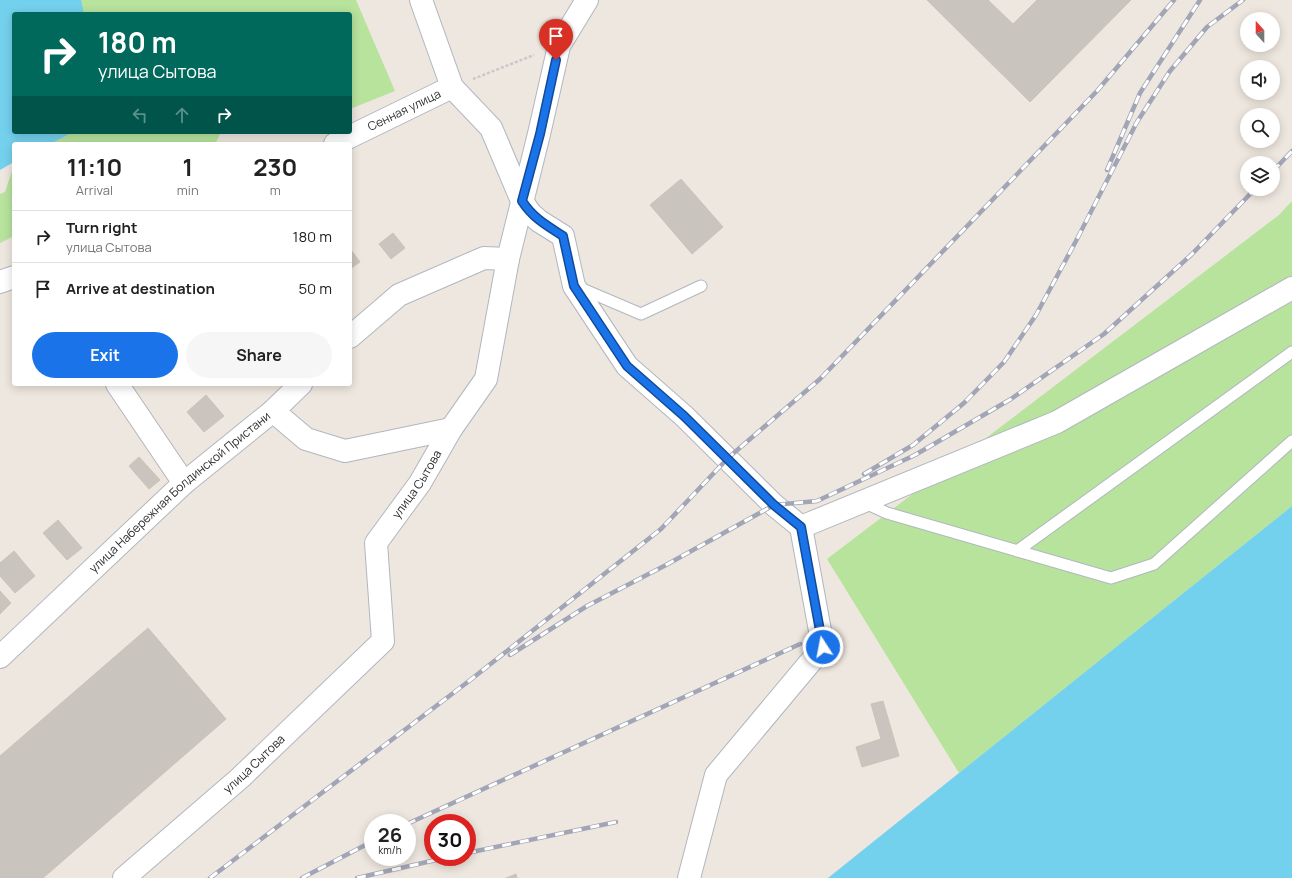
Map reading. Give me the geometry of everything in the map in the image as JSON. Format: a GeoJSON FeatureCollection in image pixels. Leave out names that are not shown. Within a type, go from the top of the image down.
{"type":"FeatureCollection","features":[{"type":"Feature","properties":{"kind":"street"},"geometry":{"type":"LineString","coordinates":[[421,0],[452,86],[491,128],[522,201],[530,213],[563,236],[574,286],[627,366],[684,416],[774,505],[801,527],[823,647],[716,775],[689,878]]}},
{"type":"Feature","properties":{"kind":"street","name":"улица Сытова"},"geometry":{"type":"LineString","coordinates":[[124,878],[240,778],[383,641],[376,543],[420,483],[451,429],[486,379],[508,259],[540,134],[560,46],[587,0]]}},
{"type":"Feature","properties":{"kind":"street","name":"Сенная улица"},"geometry":{"type":"LineString","coordinates":[[339,142],[452,86]]}},
{"type":"Feature","properties":{"kind":"street"},"geometry":{"type":"LineString","coordinates":[[352,335],[399,295],[484,258],[508,259]]}},
{"type":"Feature","properties":{"kind":"street"},"geometry":{"type":"LineString","coordinates":[[0,282],[12,278]]}},
{"type":"Feature","properties":{"kind":"street"},"geometry":{"type":"LineString","coordinates":[[801,527],[1057,422],[1292,288]]}},
{"type":"Feature","properties":{"kind":"street"},"geometry":{"type":"LineString","coordinates":[[118,386],[184,483]]}},
{"type":"Feature","properties":{"kind":"street"},"geometry":{"type":"LineString","coordinates":[[273,411],[299,386]]}},
{"type":"Feature","properties":{"kind":"street","name":"улица Набережная Болдинской Пристани"},"geometry":{"type":"LineString","coordinates":[[0,657],[184,483],[273,411],[306,439],[345,451],[451,429]]}},
{"type":"Feature","properties":{"kind":"lane"},"geometry":{"type":"LineString","coordinates":[[574,286],[641,314],[701,286]]}},
{"type":"Feature","properties":{"kind":"lane"},"geometry":{"type":"LineString","coordinates":[[1017,551],[1292,352]]}},
{"type":"Feature","properties":{"kind":"lane"},"geometry":{"type":"LineString","coordinates":[[862,502],[887,513],[1111,578],[1154,564],[1292,441]]}},
{"type":"Feature","properties":{"kind":"path"},"geometry":{"type":"LineString","coordinates":[[452,86],[560,46]]}},
{"type":"Feature","properties":{"kind":"green space"},"geometry":{"type":"Polygon","coordinates":[[[0,0],[356,0],[395,91],[352,108],[352,12],[12,12],[0,0]]]}},
{"type":"Feature","properties":{"kind":"green space"},"geometry":{"type":"Polygon","coordinates":[[[24,134],[220,134],[216,142],[22,142],[24,134]]]}},
{"type":"Feature","properties":{"kind":"green space"},"geometry":{"type":"Polygon","coordinates":[[[12,171],[12,237],[0,243],[0,194],[5,192],[12,171]]]}},
{"type":"Feature","properties":{"kind":"green space"},"geometry":{"type":"Polygon","coordinates":[[[1292,201],[1292,506],[959,773],[827,559],[1279,215],[1292,201]]]}},
{"type":"Feature","properties":{"kind":"water"},"geometry":{"type":"Polygon","coordinates":[[[0,0],[81,0],[84,12],[12,12],[12,134],[69,134],[54,142],[12,142],[12,163],[0,170],[0,0]]]}},
{"type":"Feature","properties":{"kind":"water"},"geometry":{"type":"Polygon","coordinates":[[[1292,506],[1292,878],[828,878],[1292,506]]]}},
{"type":"Feature","properties":{"kind":"building"},"geometry":{"type":"Polygon","coordinates":[[[927,0],[988,0],[1013,24],[1037,0],[1131,0],[1030,102],[927,0]]]}},
{"type":"Feature","properties":{"kind":"building"},"geometry":{"type":"Polygon","coordinates":[[[681,179],[723,227],[692,254],[650,205],[681,179]]]}},
{"type":"Feature","properties":{"kind":"building"},"geometry":{"type":"Polygon","coordinates":[[[393,233],[405,248],[391,259],[379,244],[393,233]]]}},
{"type":"Feature","properties":{"kind":"building"},"geometry":{"type":"Polygon","coordinates":[[[352,251],[360,262],[352,268],[352,251]]]}},
{"type":"Feature","properties":{"kind":"building"},"geometry":{"type":"Polygon","coordinates":[[[206,395],[224,416],[204,432],[187,412],[206,395]]]}},
{"type":"Feature","properties":{"kind":"building"},"geometry":{"type":"Polygon","coordinates":[[[139,457],[160,480],[149,489],[129,466],[139,457]]]}},
{"type":"Feature","properties":{"kind":"building"},"geometry":{"type":"Polygon","coordinates":[[[58,520],[82,548],[67,560],[43,533],[58,520]]]}},
{"type":"Feature","properties":{"kind":"building"},"geometry":{"type":"Polygon","coordinates":[[[14,551],[35,576],[15,593],[0,576],[0,563],[14,551]]]}},
{"type":"Feature","properties":{"kind":"building"},"geometry":{"type":"Polygon","coordinates":[[[0,591],[11,603],[0,614],[0,591]]]}},
{"type":"Feature","properties":{"kind":"building"},"geometry":{"type":"Polygon","coordinates":[[[148,628],[226,719],[43,878],[0,878],[0,756],[148,628]]]}},
{"type":"Feature","properties":{"kind":"building"},"geometry":{"type":"Polygon","coordinates":[[[883,701],[899,756],[862,767],[856,747],[881,739],[871,704],[883,701]]]}},
{"type":"Feature","properties":{"kind":"building"},"geometry":{"type":"Polygon","coordinates":[[[516,874],[517,878],[506,878],[516,874]]]}},
{"type":"Feature","properties":{"kind":"railway"},"geometry":{"type":"LineString","coordinates":[[210,878],[469,681],[661,529],[728,458],[820,379],[1097,91],[1174,0]]}},
{"type":"Feature","properties":{"kind":"railway"},"geometry":{"type":"LineString","coordinates":[[1107,170],[1140,93],[1200,0]]}},
{"type":"Feature","properties":{"kind":"railway"},"geometry":{"type":"LineString","coordinates":[[864,474],[913,445],[964,403],[1004,362],[1036,315],[1137,122],[1170,71],[1207,27],[1243,0]]}},
{"type":"Feature","properties":{"kind":"railway"},"geometry":{"type":"LineString","coordinates":[[1280,164],[1292,151]]}},
{"type":"Feature","properties":{"kind":"railway"},"geometry":{"type":"LineString","coordinates":[[510,655],[587,606],[666,565],[774,505],[817,501],[915,455],[1011,399],[1104,334],[1191,255],[1248,196]]}},
{"type":"Feature","properties":{"kind":"railway"},"geometry":{"type":"LineString","coordinates":[[416,820],[800,644]]}},
{"type":"Feature","properties":{"kind":"railway"},"geometry":{"type":"LineString","coordinates":[[476,851],[616,822]]}},
{"type":"Feature","properties":{"kind":"railway"},"geometry":{"type":"LineString","coordinates":[[302,878],[364,846]]}},
{"type":"Feature","properties":{"kind":"railway"},"geometry":{"type":"LineString","coordinates":[[357,878],[424,863]]}},
{"type":"Feature","properties":{"kind":"route"},"geometry":{"type":"LineString","coordinates":[[556,60],[540,134],[522,201],[530,213],[563,236],[574,286],[627,366],[684,416],[774,505],[801,527],[823,647]]}}]}
